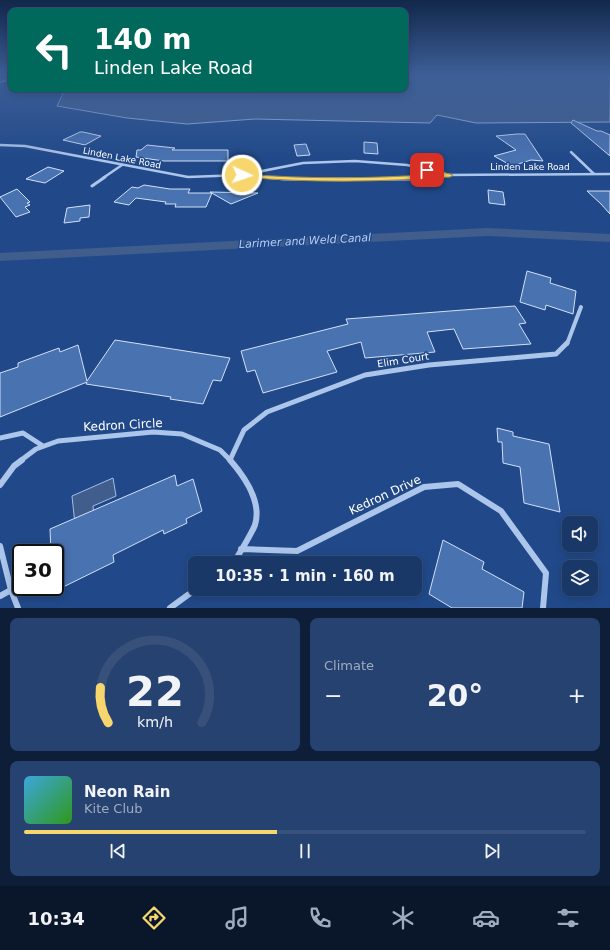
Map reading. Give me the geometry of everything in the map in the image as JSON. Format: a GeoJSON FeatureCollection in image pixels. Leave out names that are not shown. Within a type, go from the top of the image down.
{"type":"FeatureCollection","features":[{"type":"Feature","properties":{"kind":"street","name":"Linden Lake Road"},"geometry":{"type":"LineString","coordinates":[[0,145],[25,146],[188,177],[242,175],[284,179],[402,179],[450,175],[610,174]]}},
{"type":"Feature","properties":{"kind":"street"},"geometry":{"type":"LineString","coordinates":[[571,152],[594,174]]}},
{"type":"Feature","properties":{"kind":"street","name":"Linden Lake Road"},"geometry":{"type":"LineString","coordinates":[[242,175],[303,163],[356,161],[407,165],[450,175]]}},
{"type":"Feature","properties":{"kind":"street"},"geometry":{"type":"LineString","coordinates":[[92,186],[122,165]]}},
{"type":"Feature","properties":{"kind":"street","name":"Elim Court"},"geometry":{"type":"LineString","coordinates":[[230,460],[244,430],[268,412],[365,375],[429,365],[556,354],[567,344],[581,307]]}},
{"type":"Feature","properties":{"kind":"street","name":"Kedron Circle"},"geometry":{"type":"LineString","coordinates":[[0,486],[14,466],[36,449],[58,441],[153,432],[182,434],[220,450],[240,470],[254,499],[255,524],[241,549]]}},
{"type":"Feature","properties":{"kind":"street"},"geometry":{"type":"LineString","coordinates":[[0,438],[23,433],[43,446]]}},
{"type":"Feature","properties":{"kind":"street","name":"Kedron Drive"},"geometry":{"type":"LineString","coordinates":[[241,549],[297,551],[424,487],[458,484],[501,511],[546,573],[543,608]]}},
{"type":"Feature","properties":{"kind":"street"},"geometry":{"type":"LineString","coordinates":[[0,546],[11,590],[18,608]]}},
{"type":"Feature","properties":{"kind":"street"},"geometry":{"type":"LineString","coordinates":[[236,556],[241,549]]}},
{"type":"Feature","properties":{"kind":"street"},"geometry":{"type":"LineString","coordinates":[[0,596],[11,590]]}},
{"type":"Feature","properties":{"kind":"street"},"geometry":{"type":"LineString","coordinates":[[170,608],[188,595]]}},
{"type":"Feature","properties":{"kind":"water"},"geometry":{"type":"Polygon","coordinates":[[[59,102],[610,102],[610,122],[476,123],[437,115],[430,123],[255,119],[187,124],[127,118],[57,106],[59,102]]]}},
{"type":"Feature","properties":{"kind":"water"},"geometry":{"type":"Polygon","coordinates":[[[113,478],[116,496],[93,506],[94,516],[75,524],[72,496],[113,478]]]}},
{"type":"Feature","properties":{"kind":"building"},"geometry":{"type":"Polygon","coordinates":[[[573,120],[610,135],[610,156],[571,123],[573,120]]]}},
{"type":"Feature","properties":{"kind":"building"},"geometry":{"type":"Polygon","coordinates":[[[80,132],[101,136],[85,145],[63,140],[80,132]]]}},
{"type":"Feature","properties":{"kind":"building"},"geometry":{"type":"Polygon","coordinates":[[[525,134],[543,161],[531,160],[512,166],[494,156],[516,150],[496,136],[525,134]]]}},
{"type":"Feature","properties":{"kind":"building"},"geometry":{"type":"Polygon","coordinates":[[[364,142],[377,143],[378,154],[364,153],[364,142]]]}},
{"type":"Feature","properties":{"kind":"building"},"geometry":{"type":"Polygon","coordinates":[[[306,144],[310,155],[297,156],[294,145],[306,144]]]}},
{"type":"Feature","properties":{"kind":"building"},"geometry":{"type":"Polygon","coordinates":[[[147,145],[175,148],[172,150],[228,150],[228,161],[164,161],[136,157],[137,150],[141,150],[147,145]]]}},
{"type":"Feature","properties":{"kind":"building"},"geometry":{"type":"Polygon","coordinates":[[[48,167],[64,171],[45,183],[26,179],[48,167]]]}},
{"type":"Feature","properties":{"kind":"building"},"geometry":{"type":"Polygon","coordinates":[[[144,185],[170,189],[190,189],[188,193],[212,193],[206,207],[175,207],[176,204],[165,204],[166,202],[136,198],[129,205],[114,202],[132,187],[138,188],[144,185]]]}},
{"type":"Feature","properties":{"kind":"building"},"geometry":{"type":"Polygon","coordinates":[[[17,189],[30,202],[27,203],[30,205],[25,207],[30,212],[16,217],[0,197],[17,189]]]}},
{"type":"Feature","properties":{"kind":"building"},"geometry":{"type":"Polygon","coordinates":[[[488,190],[503,192],[505,205],[489,203],[488,190]]]}},
{"type":"Feature","properties":{"kind":"building"},"geometry":{"type":"Polygon","coordinates":[[[587,191],[610,191],[610,214],[601,204],[587,191]]]}},
{"type":"Feature","properties":{"kind":"building"},"geometry":{"type":"Polygon","coordinates":[[[210,192],[258,193],[231,204],[210,192]]]}},
{"type":"Feature","properties":{"kind":"building"},"geometry":{"type":"Polygon","coordinates":[[[90,205],[89,217],[80,218],[80,221],[64,223],[67,208],[90,205]]]}},
{"type":"Feature","properties":{"kind":"building"},"geometry":{"type":"Polygon","coordinates":[[[527,271],[551,278],[550,283],[576,291],[573,314],[546,305],[545,310],[520,302],[527,271]]]}},
{"type":"Feature","properties":{"kind":"building"},"geometry":{"type":"Polygon","coordinates":[[[515,306],[526,323],[519,324],[531,344],[463,349],[454,329],[427,332],[435,352],[365,358],[361,342],[327,351],[337,372],[263,393],[255,370],[247,372],[241,351],[348,324],[346,319],[515,306]]]}},
{"type":"Feature","properties":{"kind":"building"},"geometry":{"type":"Polygon","coordinates":[[[115,340],[230,358],[221,381],[213,380],[203,404],[170,399],[171,397],[86,384],[87,382],[0,417],[0,373],[18,367],[18,363],[59,348],[60,352],[78,345],[87,381],[115,340]]]}},
{"type":"Feature","properties":{"kind":"building"},"geometry":{"type":"Polygon","coordinates":[[[497,428],[513,432],[513,436],[549,444],[560,512],[524,503],[520,467],[503,463],[502,442],[498,442],[497,428]]]}},
{"type":"Feature","properties":{"kind":"building"},"geometry":{"type":"Polygon","coordinates":[[[175,475],[177,486],[193,479],[202,511],[186,519],[187,523],[164,534],[163,530],[113,555],[114,562],[64,587],[64,544],[51,544],[50,529],[175,475]]]}},
{"type":"Feature","properties":{"kind":"building"},"geometry":{"type":"Polygon","coordinates":[[[443,540],[484,562],[482,569],[524,592],[522,608],[452,608],[429,594],[443,540]]]}},
{"type":"Feature","properties":{"kind":"waterway","name":"Larimer and Weld Canal"},"geometry":{"type":"LineString","coordinates":[[0,257],[487,232],[610,238]]}},
{"type":"Feature","properties":{"kind":"route"},"geometry":{"type":"LineString","coordinates":[[242,175],[284,179],[410,179],[450,175],[427,170]]}}]}
